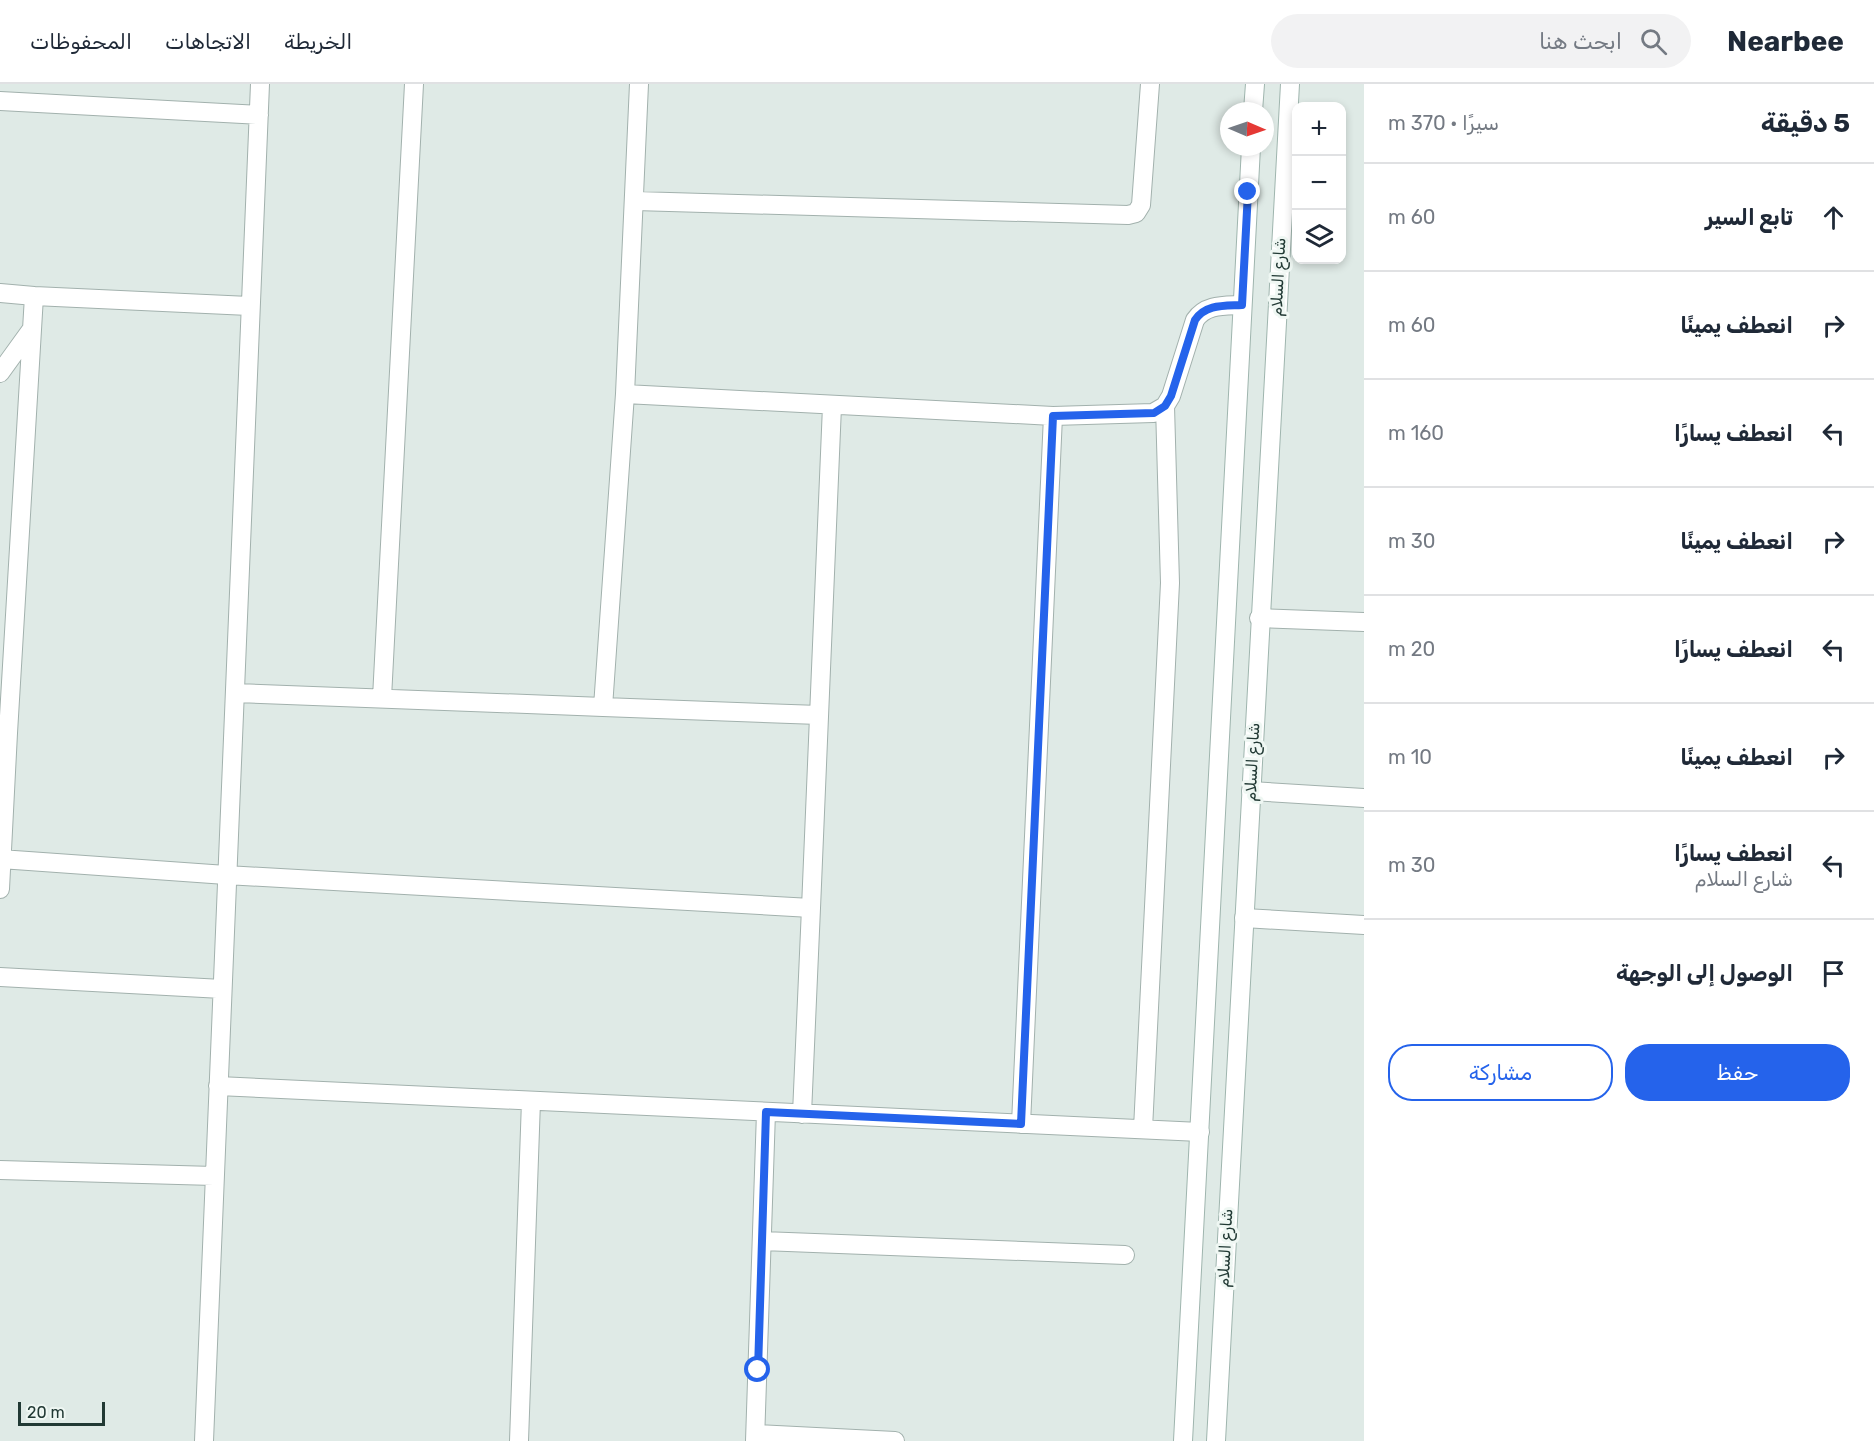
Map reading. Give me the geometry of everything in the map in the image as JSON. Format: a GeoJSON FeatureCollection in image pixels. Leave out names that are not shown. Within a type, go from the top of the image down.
{"type":"FeatureCollection","features":[{"type":"Feature","properties":{"kind":"street"},"geometry":{"type":"LineString","coordinates":[[204,1441],[226,875],[237,693],[249,306],[260,84]]}},
{"type":"Feature","properties":{"kind":"street"},"geometry":{"type":"LineString","coordinates":[[382,698],[414,84]]}},
{"type":"Feature","properties":{"kind":"street"},"geometry":{"type":"LineString","coordinates":[[603,707],[625,394],[639,84]]}},
{"type":"Feature","properties":{"kind":"street"},"geometry":{"type":"LineString","coordinates":[[635,201],[1128,215],[1136,213],[1140,205],[1150,84]]}},
{"type":"Feature","properties":{"kind":"street"},"geometry":{"type":"LineString","coordinates":[[1254,102],[1255,84]]}},
{"type":"Feature","properties":{"kind":"street","name":"شارع السلام"},"geometry":{"type":"LineString","coordinates":[[1216,1441],[1259,618],[1290,84]]}},
{"type":"Feature","properties":{"kind":"street"},"geometry":{"type":"LineString","coordinates":[[0,101],[259,115]]}},
{"type":"Feature","properties":{"kind":"street","name":"شارع السلام"},"geometry":{"type":"LineString","coordinates":[[1183,1441],[1250,156]]}},
{"type":"Feature","properties":{"kind":"street"},"geometry":{"type":"LineString","coordinates":[[0,293],[249,306]]}},
{"type":"Feature","properties":{"kind":"street"},"geometry":{"type":"LineString","coordinates":[[0,889],[4,733],[34,296]]}},
{"type":"Feature","properties":{"kind":"street"},"geometry":{"type":"LineString","coordinates":[[625,394],[1053,416],[1154,413],[1165,406],[1171,396],[1195,320],[1201,311],[1211,307],[1242,305]]}},
{"type":"Feature","properties":{"kind":"street"},"geometry":{"type":"LineString","coordinates":[[0,373],[31,330]]}},
{"type":"Feature","properties":{"kind":"street"},"geometry":{"type":"LineString","coordinates":[[802,1114],[832,406]]}},
{"type":"Feature","properties":{"kind":"street"},"geometry":{"type":"LineString","coordinates":[[1143,1129],[1170,583],[1165,406]]}},
{"type":"Feature","properties":{"kind":"street"},"geometry":{"type":"LineString","coordinates":[[1021,1124],[1053,416]]}},
{"type":"Feature","properties":{"kind":"street"},"geometry":{"type":"LineString","coordinates":[[1259,618],[1364,622]]}},
{"type":"Feature","properties":{"kind":"street"},"geometry":{"type":"LineString","coordinates":[[237,693],[819,715]]}},
{"type":"Feature","properties":{"kind":"street"},"geometry":{"type":"LineString","coordinates":[[1251,791],[1364,798]]}},
{"type":"Feature","properties":{"kind":"street"},"geometry":{"type":"LineString","coordinates":[[1,859],[226,875],[811,908]]}},
{"type":"Feature","properties":{"kind":"street"},"geometry":{"type":"LineString","coordinates":[[1244,918],[1364,925]]}},
{"type":"Feature","properties":{"kind":"street"},"geometry":{"type":"LineString","coordinates":[[0,977],[222,989]]}},
{"type":"Feature","properties":{"kind":"street"},"geometry":{"type":"LineString","coordinates":[[218,1086],[1200,1132]]}},
{"type":"Feature","properties":{"kind":"street"},"geometry":{"type":"LineString","coordinates":[[519,1441],[531,1101]]}},
{"type":"Feature","properties":{"kind":"street"},"geometry":{"type":"LineString","coordinates":[[766,1112],[755,1438],[895,1441]]}},
{"type":"Feature","properties":{"kind":"street"},"geometry":{"type":"LineString","coordinates":[[0,1170],[214,1176]]}},
{"type":"Feature","properties":{"kind":"street"},"geometry":{"type":"LineString","coordinates":[[762,1241],[1125,1255]]}},
{"type":"Feature","properties":{"kind":"route"},"geometry":{"type":"LineString","coordinates":[[758,1370],[766,1112],[1021,1124],[1053,416],[1154,413],[1165,406],[1171,396],[1195,320],[1201,311],[1211,307],[1242,305],[1248,192]]}}]}
